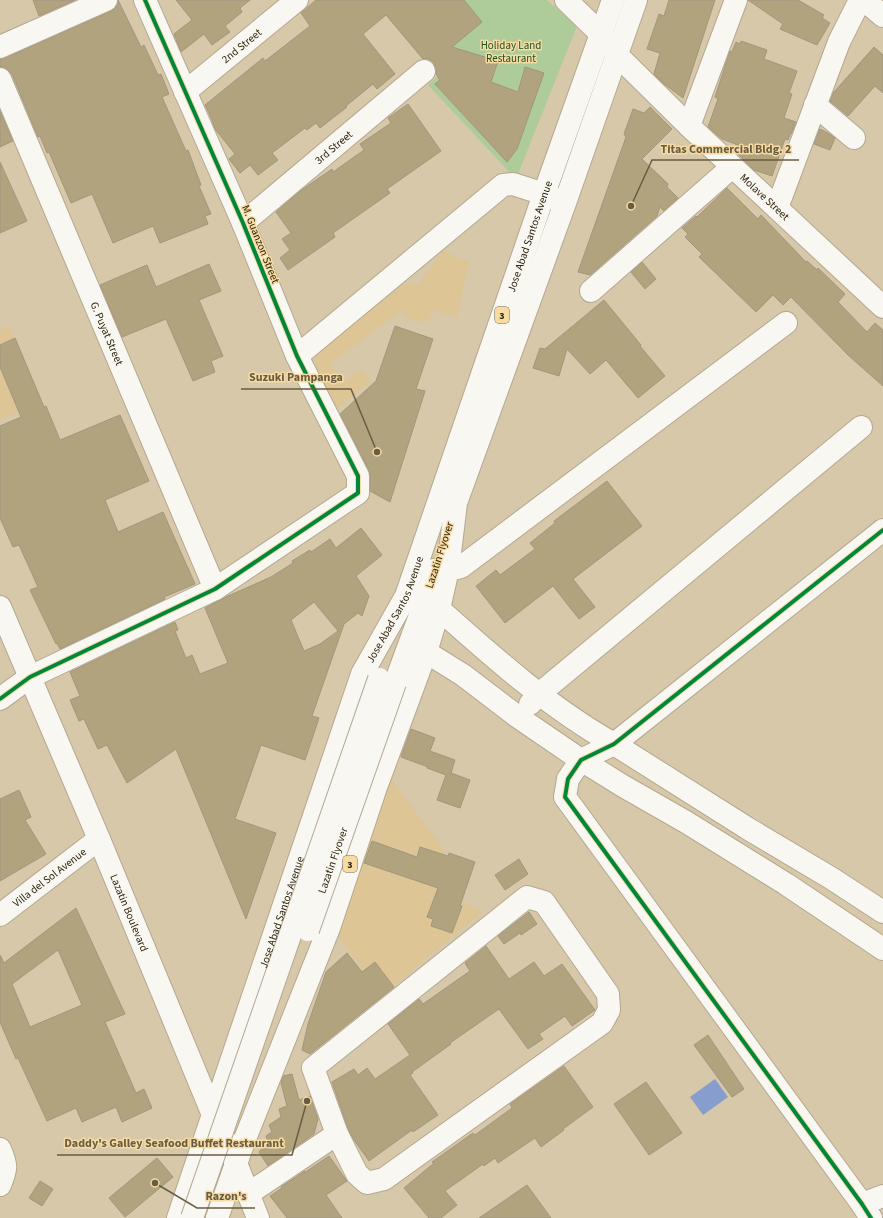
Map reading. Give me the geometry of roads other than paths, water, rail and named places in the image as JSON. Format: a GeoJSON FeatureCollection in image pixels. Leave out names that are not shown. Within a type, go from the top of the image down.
{"type":"FeatureCollection","features":[{"type":"Feature","properties":{"kind":"main road"},"geometry":{"type":"LineString","coordinates":[[0,47],[106,0]]}},
{"type":"Feature","properties":{"kind":"main road","name":"M. Guanzon Street"},"geometry":{"type":"LineString","coordinates":[[145,0],[243,223],[297,356],[358,476],[358,493],[214,589]]}},
{"type":"Feature","properties":{"kind":"main road","name":"2nd Street"},"geometry":{"type":"LineString","coordinates":[[185,92],[297,0]]}},
{"type":"Feature","properties":{"kind":"main road","name":"Molave Street"},"geometry":{"type":"LineString","coordinates":[[566,0],[602,35],[617,55],[689,126],[882,304]]}},
{"type":"Feature","properties":{"kind":"main road","name":"Jose Abad Santos Avenue"},"geometry":{"type":"LineString","coordinates":[[178,1218],[362,674],[406,596],[544,194],[614,0]]}},
{"type":"Feature","properties":{"kind":"main road","name":"Jose Abad Santos Avenue"},"geometry":{"type":"LineString","coordinates":[[217,1218],[237,1153],[329,928],[375,790],[426,652],[439,609],[448,569],[456,502],[565,203],[636,0]]}},
{"type":"Feature","properties":{"kind":"main road"},"geometry":{"type":"LineString","coordinates":[[689,126],[736,0]]}},
{"type":"Feature","properties":{"kind":"main road"},"geometry":{"type":"LineString","coordinates":[[777,208],[839,42],[860,0]]}},
{"type":"Feature","properties":{"kind":"main road"},"geometry":{"type":"LineString","coordinates":[[864,0],[883,16]]}},
{"type":"Feature","properties":{"kind":"main road","name":"3rd Street"},"geometry":{"type":"LineString","coordinates":[[243,223],[424,72]]}},
{"type":"Feature","properties":{"kind":"main road","name":"G. Puyat Street"},"geometry":{"type":"LineString","coordinates":[[0,79],[214,589]]}},
{"type":"Feature","properties":{"kind":"main road"},"geometry":{"type":"LineString","coordinates":[[815,105],[854,138]]}},
{"type":"Feature","properties":{"kind":"main road"},"geometry":{"type":"LineString","coordinates":[[591,291],[732,167]]}},
{"type":"Feature","properties":{"kind":"main road"},"geometry":{"type":"LineString","coordinates":[[297,356],[503,185],[513,184],[544,194],[565,203]]}},
{"type":"Feature","properties":{"kind":"main road"},"geometry":{"type":"LineString","coordinates":[[448,569],[461,567],[786,323]]}},
{"type":"Feature","properties":{"kind":"main road"},"geometry":{"type":"LineString","coordinates":[[518,717],[539,694],[861,427]]}},
{"type":"Feature","properties":{"kind":"main road","name":"Lazatin Flyover"},"geometry":{"type":"LineString","coordinates":[[192,1218],[387,681],[419,618],[456,502]]}},
{"type":"Feature","properties":{"kind":"main road"},"geometry":{"type":"LineString","coordinates":[[883,530],[614,744],[581,760],[568,779],[565,797],[867,1211],[883,1196]]}},
{"type":"Feature","properties":{"kind":"main road"},"geometry":{"type":"LineString","coordinates":[[0,699],[30,677],[214,589]]}},
{"type":"Feature","properties":{"kind":"main road","name":"Lazatin Flyover"},"geometry":{"type":"LineString","coordinates":[[207,1218],[387,681],[406,596]]}},
{"type":"Feature","properties":{"kind":"main road","name":"Lazatin Boulevard"},"geometry":{"type":"LineString","coordinates":[[0,607],[99,840],[213,1115],[237,1153],[248,1194],[258,1218]]}},
{"type":"Feature","properties":{"kind":"main road"},"geometry":{"type":"LineString","coordinates":[[439,609],[486,651],[539,694],[592,731],[747,828],[831,878],[883,912]]}},
{"type":"Feature","properties":{"kind":"main road"},"geometry":{"type":"LineString","coordinates":[[426,652],[462,675],[518,717],[581,760],[686,822],[786,884],[883,949]]}},
{"type":"Feature","properties":{"kind":"main road","name":"Villa del Sol Avenue"},"geometry":{"type":"LineString","coordinates":[[0,915],[99,840]]}},
{"type":"Feature","properties":{"kind":"main road"},"geometry":{"type":"LineString","coordinates":[[527,896],[544,902],[608,994],[609,1010],[602,1023],[384,1179],[367,1183],[357,1174],[337,1134],[313,1068],[527,896]]}},
{"type":"Feature","properties":{"kind":"main road"},"geometry":{"type":"LineString","coordinates":[[248,1194],[337,1134]]}},
{"type":"Feature","properties":{"kind":"main road"},"geometry":{"type":"LineString","coordinates":[[0,1149],[5,1160],[6,1171],[0,1185]]}},
{"type":"Feature","properties":{"kind":"main road"},"geometry":{"type":"LineString","coordinates":[[197,1165],[218,1153],[237,1153]]}},
{"type":"Feature","properties":{"kind":"water"},"geometry":{"type":"Polygon","coordinates":[[[715,1079],[728,1097],[703,1115],[690,1097],[715,1079]]]}},
{"type":"Feature","properties":{"kind":"place","name":"Titas Commercial Bldg. 2"},"geometry":{"type":"Point","coordinates":[631,206]}},
{"type":"Feature","properties":{"kind":"place","name":"Suzuki Pampanga"},"geometry":{"type":"Point","coordinates":[377,452]}},
{"type":"Feature","properties":{"kind":"place","name":"Daddy's Galley Seafood Buffet Restaurant"},"geometry":{"type":"Point","coordinates":[307,1101]}},
{"type":"Feature","properties":{"kind":"place","name":"Razon's"},"geometry":{"type":"Point","coordinates":[155,1183]}},
{"type":"Feature","properties":{"kind":"park label","name":"Holiday Land Restaurant"},"geometry":{"type":"Point","coordinates":[511,51]}}]}
